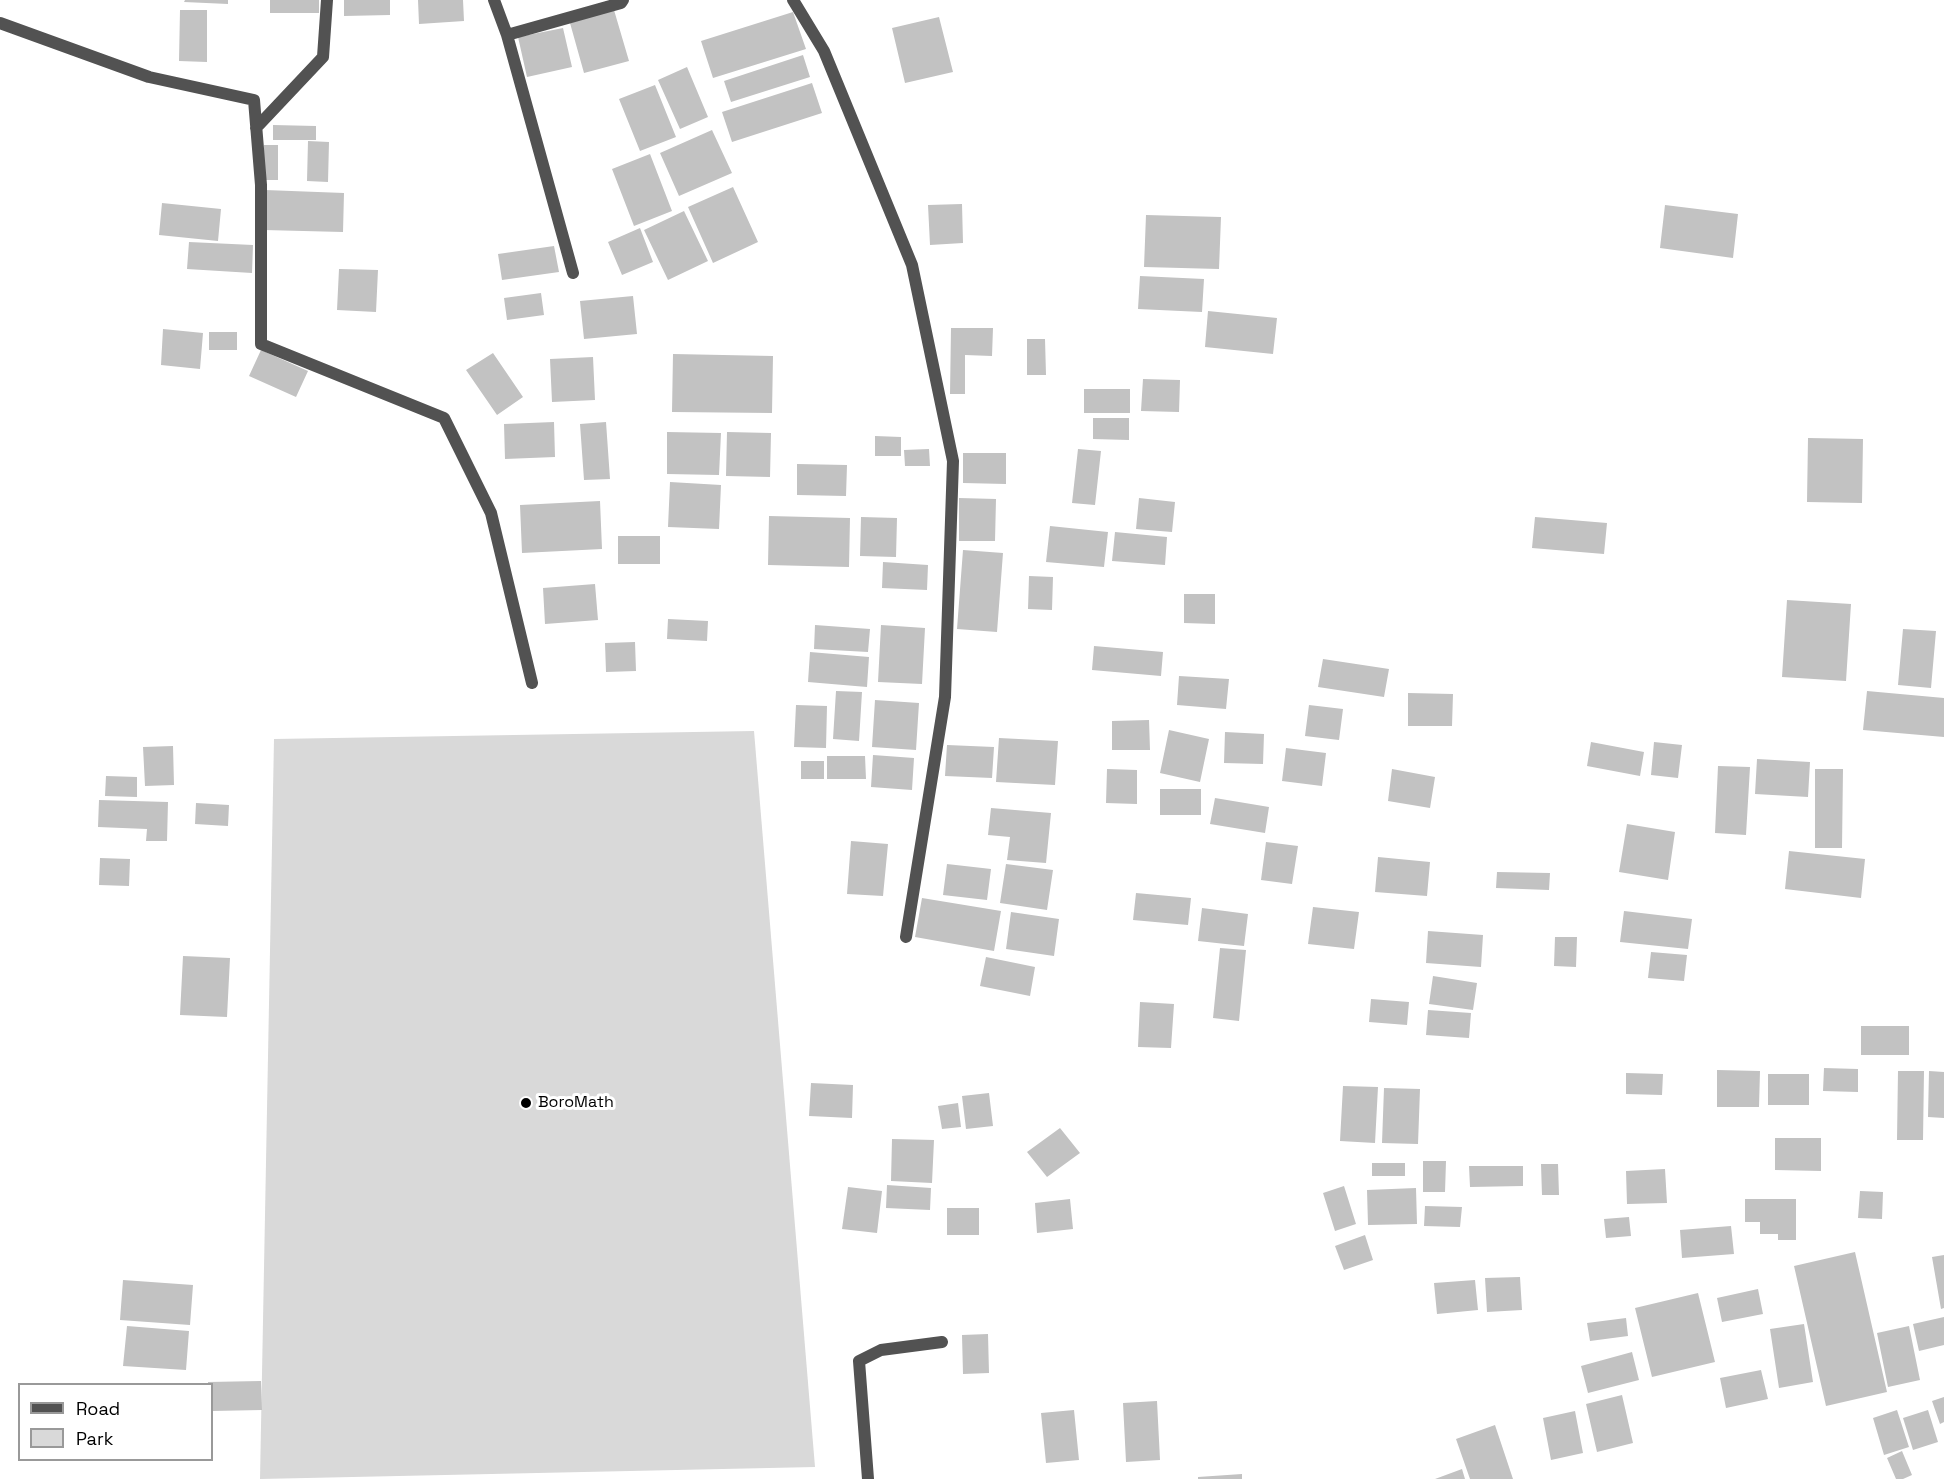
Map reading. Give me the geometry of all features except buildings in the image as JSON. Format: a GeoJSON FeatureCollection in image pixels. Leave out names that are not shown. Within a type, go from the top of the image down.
{"type":"FeatureCollection","features":[{"type":"Feature","properties":{"kind":"street"},"geometry":{"type":"LineString","coordinates":[[256,128],[323,57],[327,0]]}},
{"type":"Feature","properties":{"kind":"street"},"geometry":{"type":"LineString","coordinates":[[494,0],[507,35],[573,273]]}},
{"type":"Feature","properties":{"kind":"street"},"geometry":{"type":"LineString","coordinates":[[507,35],[621,3],[623,0]]}},
{"type":"Feature","properties":{"kind":"street"},"geometry":{"type":"LineString","coordinates":[[793,0],[824,51],[912,265],[953,461],[945,697],[906,937]]}},
{"type":"Feature","properties":{"kind":"street"},"geometry":{"type":"LineString","coordinates":[[0,23],[149,77],[254,100],[261,185],[261,344],[444,418],[491,513],[532,683]]}},
{"type":"Feature","properties":{"kind":"street"},"geometry":{"type":"LineString","coordinates":[[868,1479],[859,1361],[881,1350],[942,1342]]}},
{"type":"Feature","properties":{"kind":"green space","name":"BoroMath"},"geometry":{"type":"Polygon","coordinates":[[[754,731],[815,1467],[260,1479],[274,739],[754,731]]]}},
{"type":"Feature","properties":{"kind":"place","name":"BoroMath"},"geometry":{"type":"Point","coordinates":[526,1103]}}]}
